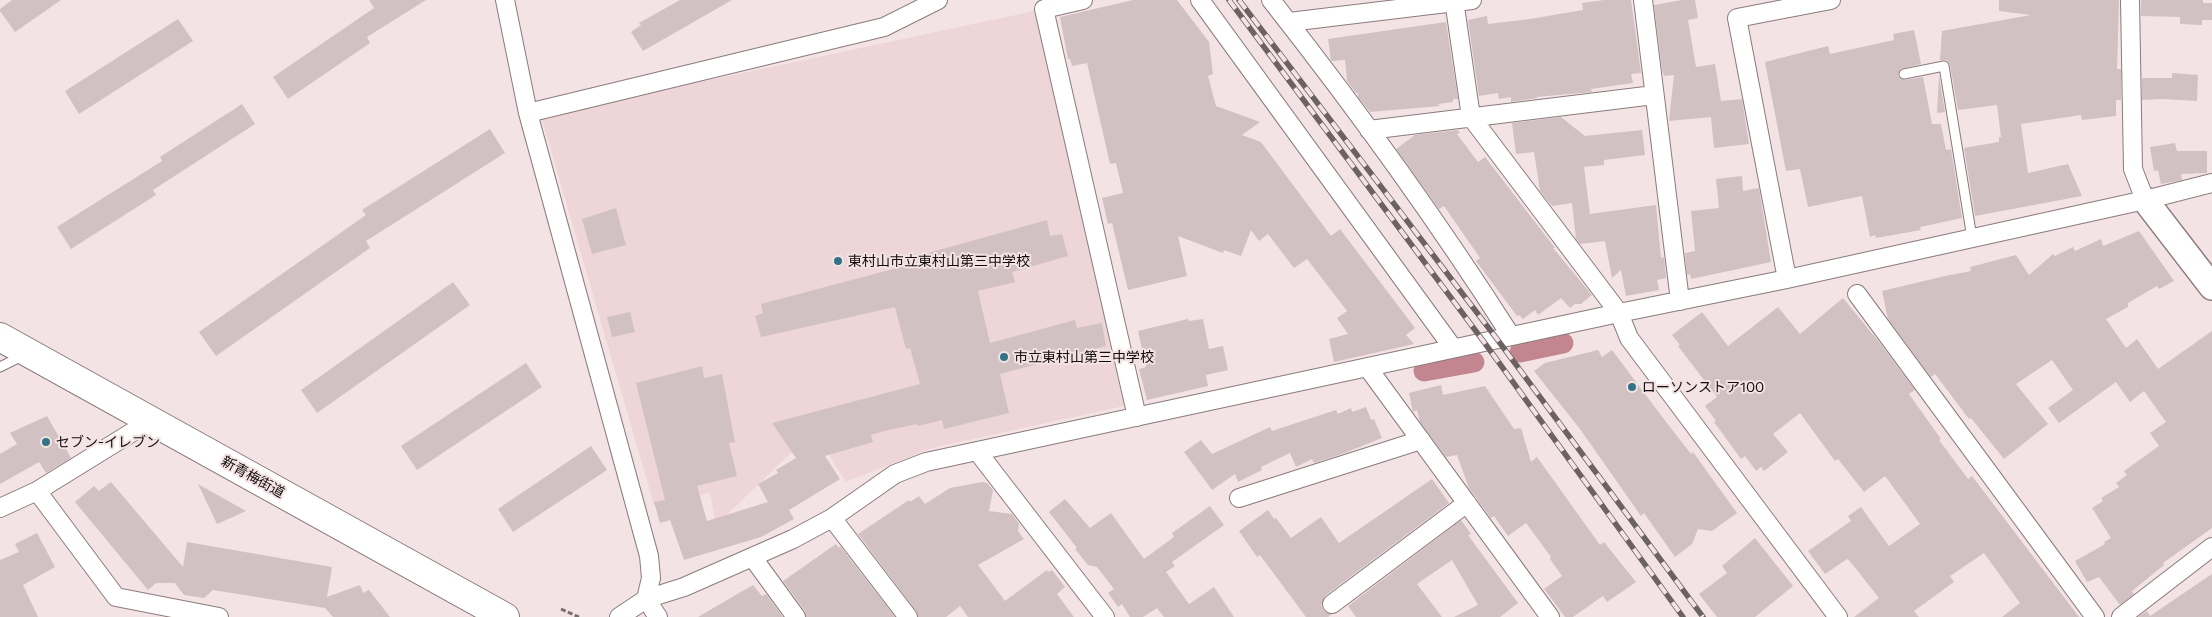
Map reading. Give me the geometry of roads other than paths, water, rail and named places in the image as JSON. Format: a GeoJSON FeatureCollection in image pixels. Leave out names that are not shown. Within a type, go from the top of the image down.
{"type":"FeatureCollection","features":[{"type":"Feature","properties":{"kind":"main road","name":"新青梅街道"},"geometry":{"type":"LineString","coordinates":[[0,337],[505,617]]}},
{"type":"Feature","properties":{"kind":"street"},"geometry":{"type":"LineString","coordinates":[[505,0],[528,113],[649,556],[651,578],[646,599],[658,617]]}},
{"type":"Feature","properties":{"kind":"street"},"geometry":{"type":"LineString","coordinates":[[528,113],[884,28],[938,0]]}},
{"type":"Feature","properties":{"kind":"street"},"geometry":{"type":"LineString","coordinates":[[1083,0],[1044,9],[1137,417]]}},
{"type":"Feature","properties":{"kind":"street"},"geometry":{"type":"LineString","coordinates":[[1200,0],[1453,348]]}},
{"type":"Feature","properties":{"kind":"street"},"geometry":{"type":"LineString","coordinates":[[1271,0],[1369,130],[1464,262],[1511,336]]}},
{"type":"Feature","properties":{"kind":"street"},"geometry":{"type":"LineString","coordinates":[[1289,22],[1472,0]]}},
{"type":"Feature","properties":{"kind":"street"},"geometry":{"type":"LineString","coordinates":[[1643,0],[1680,301]]}},
{"type":"Feature","properties":{"kind":"street"},"geometry":{"type":"LineString","coordinates":[[1787,280],[1737,18],[1831,0]]}},
{"type":"Feature","properties":{"kind":"street"},"geometry":{"type":"LineString","coordinates":[[2130,0],[2133,169],[2145,200],[2212,287]]}},
{"type":"Feature","properties":{"kind":"street"},"geometry":{"type":"LineString","coordinates":[[1454,1],[1471,117],[1619,313],[1629,338],[1838,617]]}},
{"type":"Feature","properties":{"kind":"street"},"geometry":{"type":"LineString","coordinates":[[1369,130],[1654,95]]}},
{"type":"Feature","properties":{"kind":"street"},"geometry":{"type":"LineString","coordinates":[[619,617],[646,599],[684,587],[753,558],[832,518],[895,474],[926,462],[1368,368],[1453,348],[1787,280],[2145,200],[2212,183]]}},
{"type":"Feature","properties":{"kind":"street"},"geometry":{"type":"LineString","coordinates":[[1857,294],[2095,617]]}},
{"type":"Feature","properties":{"kind":"street"},"geometry":{"type":"LineString","coordinates":[[1368,368],[1550,617]]}},
{"type":"Feature","properties":{"kind":"street"},"geometry":{"type":"LineString","coordinates":[[0,508],[37,491],[152,420]]}},
{"type":"Feature","properties":{"kind":"street"},"geometry":{"type":"LineString","coordinates":[[1239,498],[1421,440]]}},
{"type":"Feature","properties":{"kind":"street"},"geometry":{"type":"LineString","coordinates":[[977,451],[1105,617]]}},
{"type":"Feature","properties":{"kind":"street"},"geometry":{"type":"LineString","coordinates":[[37,491],[116,597],[218,617]]}},
{"type":"Feature","properties":{"kind":"street"},"geometry":{"type":"LineString","coordinates":[[1332,604],[1467,503]]}},
{"type":"Feature","properties":{"kind":"street"},"geometry":{"type":"LineString","coordinates":[[832,518],[908,617]]}},
{"type":"Feature","properties":{"kind":"street"},"geometry":{"type":"LineString","coordinates":[[2120,617],[2212,547]]}},
{"type":"Feature","properties":{"kind":"street"},"geometry":{"type":"LineString","coordinates":[[753,558],[796,617]]}},
{"type":"Feature","properties":{"kind":"lane"},"geometry":{"type":"LineString","coordinates":[[1904,74],[1944,66],[1972,238]]}},
{"type":"Feature","properties":{"kind":"lane"},"geometry":{"type":"LineString","coordinates":[[0,367],[28,353]]}},
{"type":"Feature","properties":{"kind":"waterway"},"geometry":{"type":"LineString","coordinates":[[1520,352],[1563,343]]}},
{"type":"Feature","properties":{"kind":"waterway"},"geometry":{"type":"LineString","coordinates":[[1424,371],[1474,362]]}},
{"type":"Feature","properties":{"kind":"railway"},"geometry":{"type":"LineString","coordinates":[[1229,0],[1484,342],[1683,617]]}},
{"type":"Feature","properties":{"kind":"railway"},"geometry":{"type":"LineString","coordinates":[[1239,0],[1497,339],[1703,617]]}},
{"type":"Feature","properties":{"kind":"place","name":"東村山市立東村山第三中学校"},"geometry":{"type":"Point","coordinates":[838,261]}},
{"type":"Feature","properties":{"kind":"place","name":"市立東村山第三中学校"},"geometry":{"type":"Point","coordinates":[1004,357]}},
{"type":"Feature","properties":{"kind":"place","name":"ローソンストア100"},"geometry":{"type":"Point","coordinates":[1632,387]}},
{"type":"Feature","properties":{"kind":"place","name":"セブン-イレブン"},"geometry":{"type":"Point","coordinates":[46,442]}}]}
